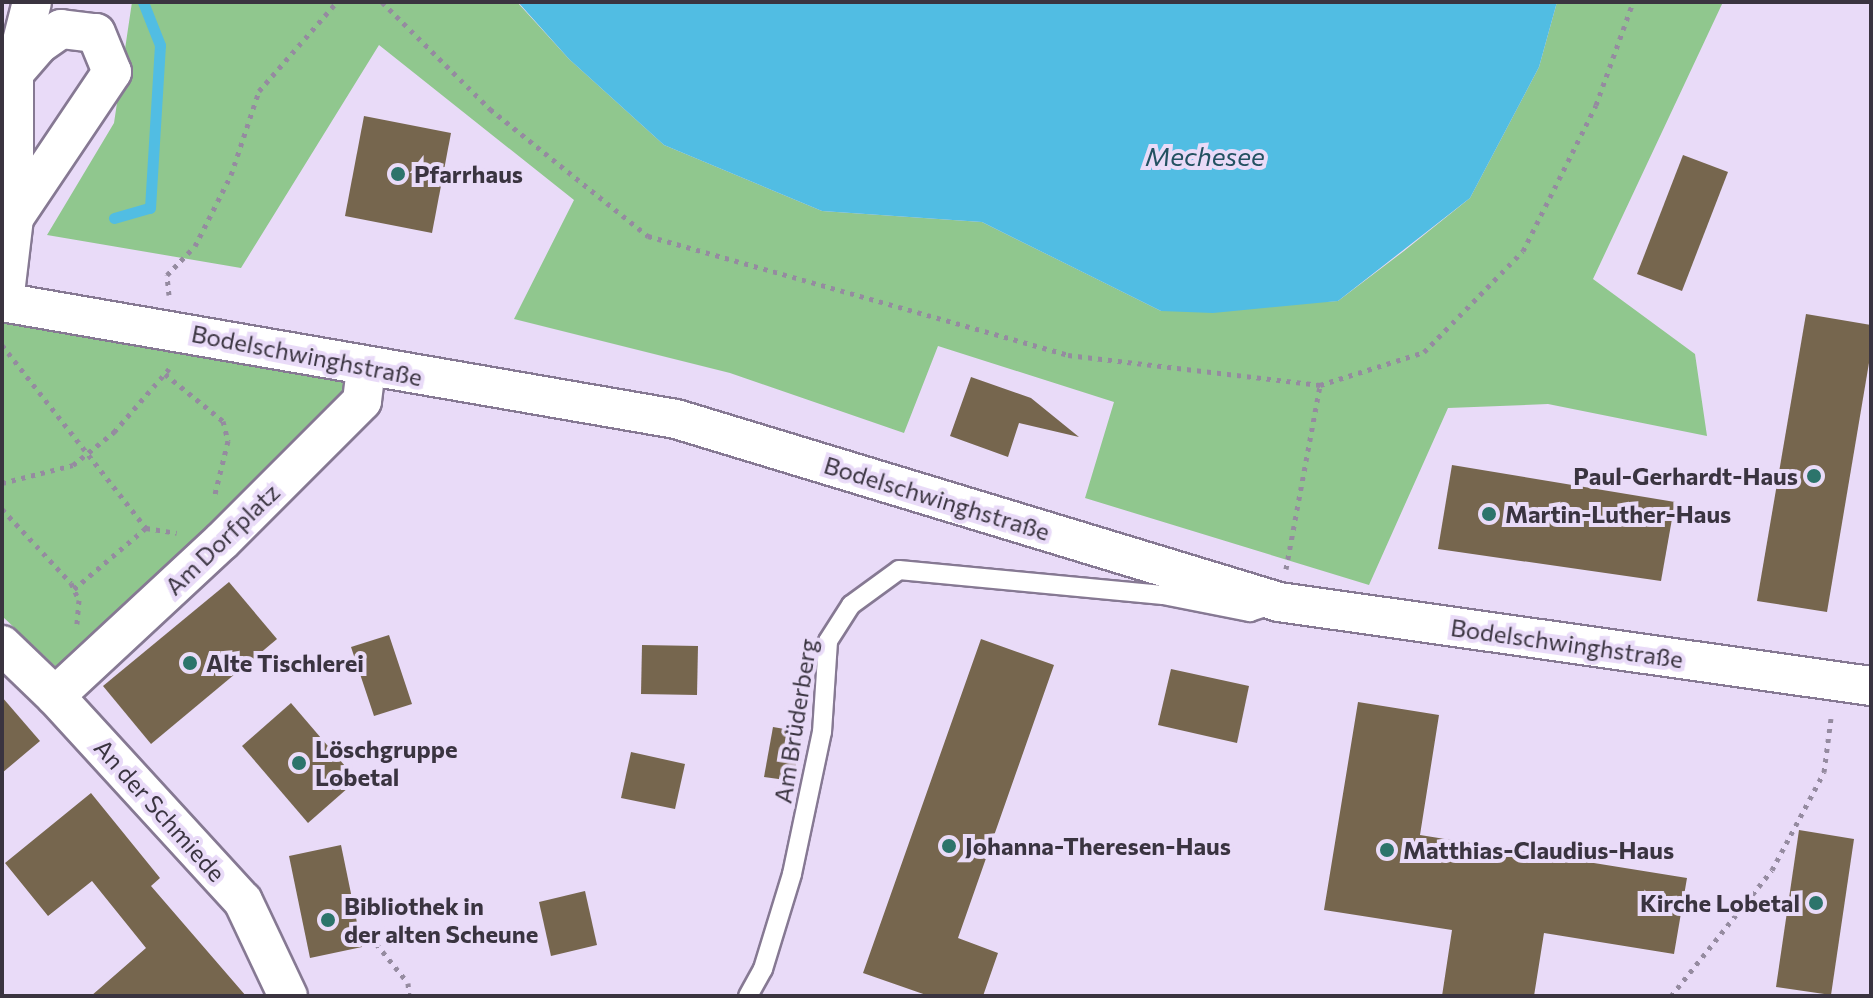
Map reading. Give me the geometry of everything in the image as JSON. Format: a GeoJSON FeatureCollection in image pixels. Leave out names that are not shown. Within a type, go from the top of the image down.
{"type":"FeatureCollection","features":[{"type":"Feature","properties":{"kind":"street","name":"Bodelschwinghstraße"},"geometry":{"type":"LineString","coordinates":[[32,2],[14,73],[14,218],[3,302],[676,419],[1279,602],[1854,684]]}},
{"type":"Feature","properties":{"kind":"street","name":"Bodelschwinghstraße"},"geometry":{"type":"LineString","coordinates":[[14,73],[38,45],[61,29],[96,33],[112,72],[14,218]]}},
{"type":"Feature","properties":{"kind":"street","name":"Am Dorfplatz"},"geometry":{"type":"LineString","coordinates":[[55,696],[218,545],[362,401],[366,367]]}},
{"type":"Feature","properties":{"kind":"street","name":"An der Schmiede"},"geometry":{"type":"LineString","coordinates":[[2,645],[55,696],[243,901],[288,996]]}},
{"type":"Feature","properties":{"kind":"lane","name":"Am Brüderberg"},"geometry":{"type":"LineString","coordinates":[[748,996],[763,969],[792,874],[822,732],[828,641],[851,605],[899,570],[1163,595],[1250,612],[1279,602]]}},
{"type":"Feature","properties":{"kind":"path"},"geometry":{"type":"LineString","coordinates":[[2,483],[73,465],[165,374],[193,333],[171,310],[167,275],[195,246],[231,175],[259,91],[337,2]]}},
{"type":"Feature","properties":{"kind":"path"},"geometry":{"type":"LineString","coordinates":[[382,2],[490,109],[648,236],[1068,355],[1320,385],[1424,352],[1523,251],[1596,105],[1633,2]]}},
{"type":"Feature","properties":{"kind":"path"},"geometry":{"type":"LineString","coordinates":[[2,345],[146,528]]}},
{"type":"Feature","properties":{"kind":"path"},"geometry":{"type":"LineString","coordinates":[[74,589],[146,528],[163,527],[218,545],[213,505],[228,441],[223,421],[165,374]]}},
{"type":"Feature","properties":{"kind":"path"},"geometry":{"type":"LineString","coordinates":[[1279,602],[1320,385]]}},
{"type":"Feature","properties":{"kind":"path"},"geometry":{"type":"LineString","coordinates":[[2,509],[74,589],[79,600],[77,625]]}},
{"type":"Feature","properties":{"kind":"path"},"geometry":{"type":"LineString","coordinates":[[1671,996],[1772,870],[1824,772],[1854,684]]}},
{"type":"Feature","properties":{"kind":"path"},"geometry":{"type":"LineString","coordinates":[[370,936],[408,983],[409,996]]}},
{"type":"Feature","properties":{"kind":"green space"},"geometry":{"type":"Polygon","coordinates":[[[132,2],[517,2],[569,59],[664,145],[822,211],[982,222],[1161,311],[1338,301],[1404,251],[1470,198],[1539,67],[1557,2],[1723,2],[1593,279],[1695,354],[1707,436],[1548,404],[1448,408],[1369,585],[1085,498],[1114,402],[938,346],[904,433],[730,373],[514,319],[574,200],[379,45],[241,268],[47,235],[114,123],[132,2]]]}},
{"type":"Feature","properties":{"kind":"green space"},"geometry":{"type":"Polygon","coordinates":[[[2,318],[357,385],[57,668],[2,616],[2,318]]]}},
{"type":"Feature","properties":{"kind":"water","name":"Mechesee"},"geometry":{"type":"Polygon","coordinates":[[[518,2],[1557,2],[1539,67],[1470,198],[1338,301],[1213,313],[1161,311],[982,222],[822,211],[664,145],[569,59],[518,2]]]}},
{"type":"Feature","properties":{"kind":"building","name":"Pfarrhaus"},"geometry":{"type":"Polygon","coordinates":[[[364,116],[451,133],[432,233],[345,216],[364,116]]]}},
{"type":"Feature","properties":{"kind":"building"},"geometry":{"type":"Polygon","coordinates":[[[1683,155],[1728,172],[1682,291],[1637,274],[1683,155]]]}},
{"type":"Feature","properties":{"kind":"building","name":"Paul-Gerhardt-Haus"},"geometry":{"type":"Polygon","coordinates":[[[1806,314],[1871,325],[1871,351],[1827,612],[1757,601],[1806,314]]]}},
{"type":"Feature","properties":{"kind":"building"},"geometry":{"type":"Polygon","coordinates":[[[971,377],[1031,398],[1079,437],[1019,423],[1008,457],[950,436],[971,377]]]}},
{"type":"Feature","properties":{"kind":"building"},"geometry":{"type":"Polygon","coordinates":[[[1452,465],[1675,502],[1661,581],[1438,549],[1452,465]]]}},
{"type":"Feature","properties":{"kind":"building","name":"Alte Tischlerei"},"geometry":{"type":"Polygon","coordinates":[[[229,582],[277,639],[151,744],[103,686],[229,582]]]}},
{"type":"Feature","properties":{"kind":"building"},"geometry":{"type":"Polygon","coordinates":[[[389,635],[412,704],[374,716],[351,647],[389,635]]]}},
{"type":"Feature","properties":{"kind":"building","name":"Johanna-Theresen-Haus"},"geometry":{"type":"Polygon","coordinates":[[[981,639],[1054,665],[958,938],[998,953],[983,996],[929,996],[863,973],[981,639]]]}},
{"type":"Feature","properties":{"kind":"building"},"geometry":{"type":"Polygon","coordinates":[[[642,645],[698,646],[697,695],[641,694],[642,645]]]}},
{"type":"Feature","properties":{"kind":"building"},"geometry":{"type":"Polygon","coordinates":[[[1171,669],[1249,686],[1237,743],[1158,725],[1171,669]]]}},
{"type":"Feature","properties":{"kind":"building"},"geometry":{"type":"Polygon","coordinates":[[[2,697],[40,741],[2,773],[2,697]]]}},
{"type":"Feature","properties":{"kind":"building","name":"Matthias-Claudius-Haus"},"geometry":{"type":"Polygon","coordinates":[[[1358,702],[1439,715],[1420,835],[1687,878],[1674,954],[1544,933],[1534,996],[1442,996],[1452,930],[1324,910],[1358,702]]]}},
{"type":"Feature","properties":{"kind":"building"},"geometry":{"type":"Polygon","coordinates":[[[291,703],[357,780],[308,823],[242,746],[291,703]]]}},
{"type":"Feature","properties":{"kind":"building"},"geometry":{"type":"Polygon","coordinates":[[[773,727],[802,732],[793,781],[764,777],[773,727]]]}},
{"type":"Feature","properties":{"kind":"building"},"geometry":{"type":"Polygon","coordinates":[[[631,752],[685,764],[675,809],[621,798],[631,752]]]}},
{"type":"Feature","properties":{"kind":"building"},"geometry":{"type":"Polygon","coordinates":[[[91,793],[160,878],[151,886],[246,996],[91,996],[146,948],[92,881],[48,916],[5,863],[91,793]]]}},
{"type":"Feature","properties":{"kind":"building","name":"Kirche Lobetal"},"geometry":{"type":"Polygon","coordinates":[[[1799,830],[1854,839],[1831,995],[1776,987],[1799,830]]]}},
{"type":"Feature","properties":{"kind":"building"},"geometry":{"type":"Polygon","coordinates":[[[341,845],[362,947],[310,958],[289,856],[341,845]]]}},
{"type":"Feature","properties":{"kind":"building"},"geometry":{"type":"Polygon","coordinates":[[[585,891],[597,945],[551,956],[539,902],[585,891]]]}},
{"type":"Feature","properties":{"kind":"waterway"},"geometry":{"type":"LineString","coordinates":[[114,218],[150,208],[160,45],[143,2]]}},
{"type":"Feature","properties":{"kind":"place","name":"Pfarrhaus"},"geometry":{"type":"Point","coordinates":[398,174]}},
{"type":"Feature","properties":{"kind":"place","name":"Paul-Gerhardt-Haus"},"geometry":{"type":"Point","coordinates":[1814,476]}},
{"type":"Feature","properties":{"kind":"place","name":"Martin-Luther-Haus"},"geometry":{"type":"Point","coordinates":[1489,514]}},
{"type":"Feature","properties":{"kind":"place","name":"Alte Tischlerei"},"geometry":{"type":"Point","coordinates":[190,663]}},
{"type":"Feature","properties":{"kind":"place","name":"Löschgruppe Lobetal"},"geometry":{"type":"Point","coordinates":[299,763]}},
{"type":"Feature","properties":{"kind":"place","name":"Johanna-Theresen-Haus"},"geometry":{"type":"Point","coordinates":[949,846]}},
{"type":"Feature","properties":{"kind":"place","name":"Matthias-Claudius-Haus"},"geometry":{"type":"Point","coordinates":[1387,850]}},
{"type":"Feature","properties":{"kind":"place","name":"Kirche Lobetal"},"geometry":{"type":"Point","coordinates":[1816,903]}},
{"type":"Feature","properties":{"kind":"place","name":"Bibliothek in der alten Scheune"},"geometry":{"type":"Point","coordinates":[328,920]}}]}
